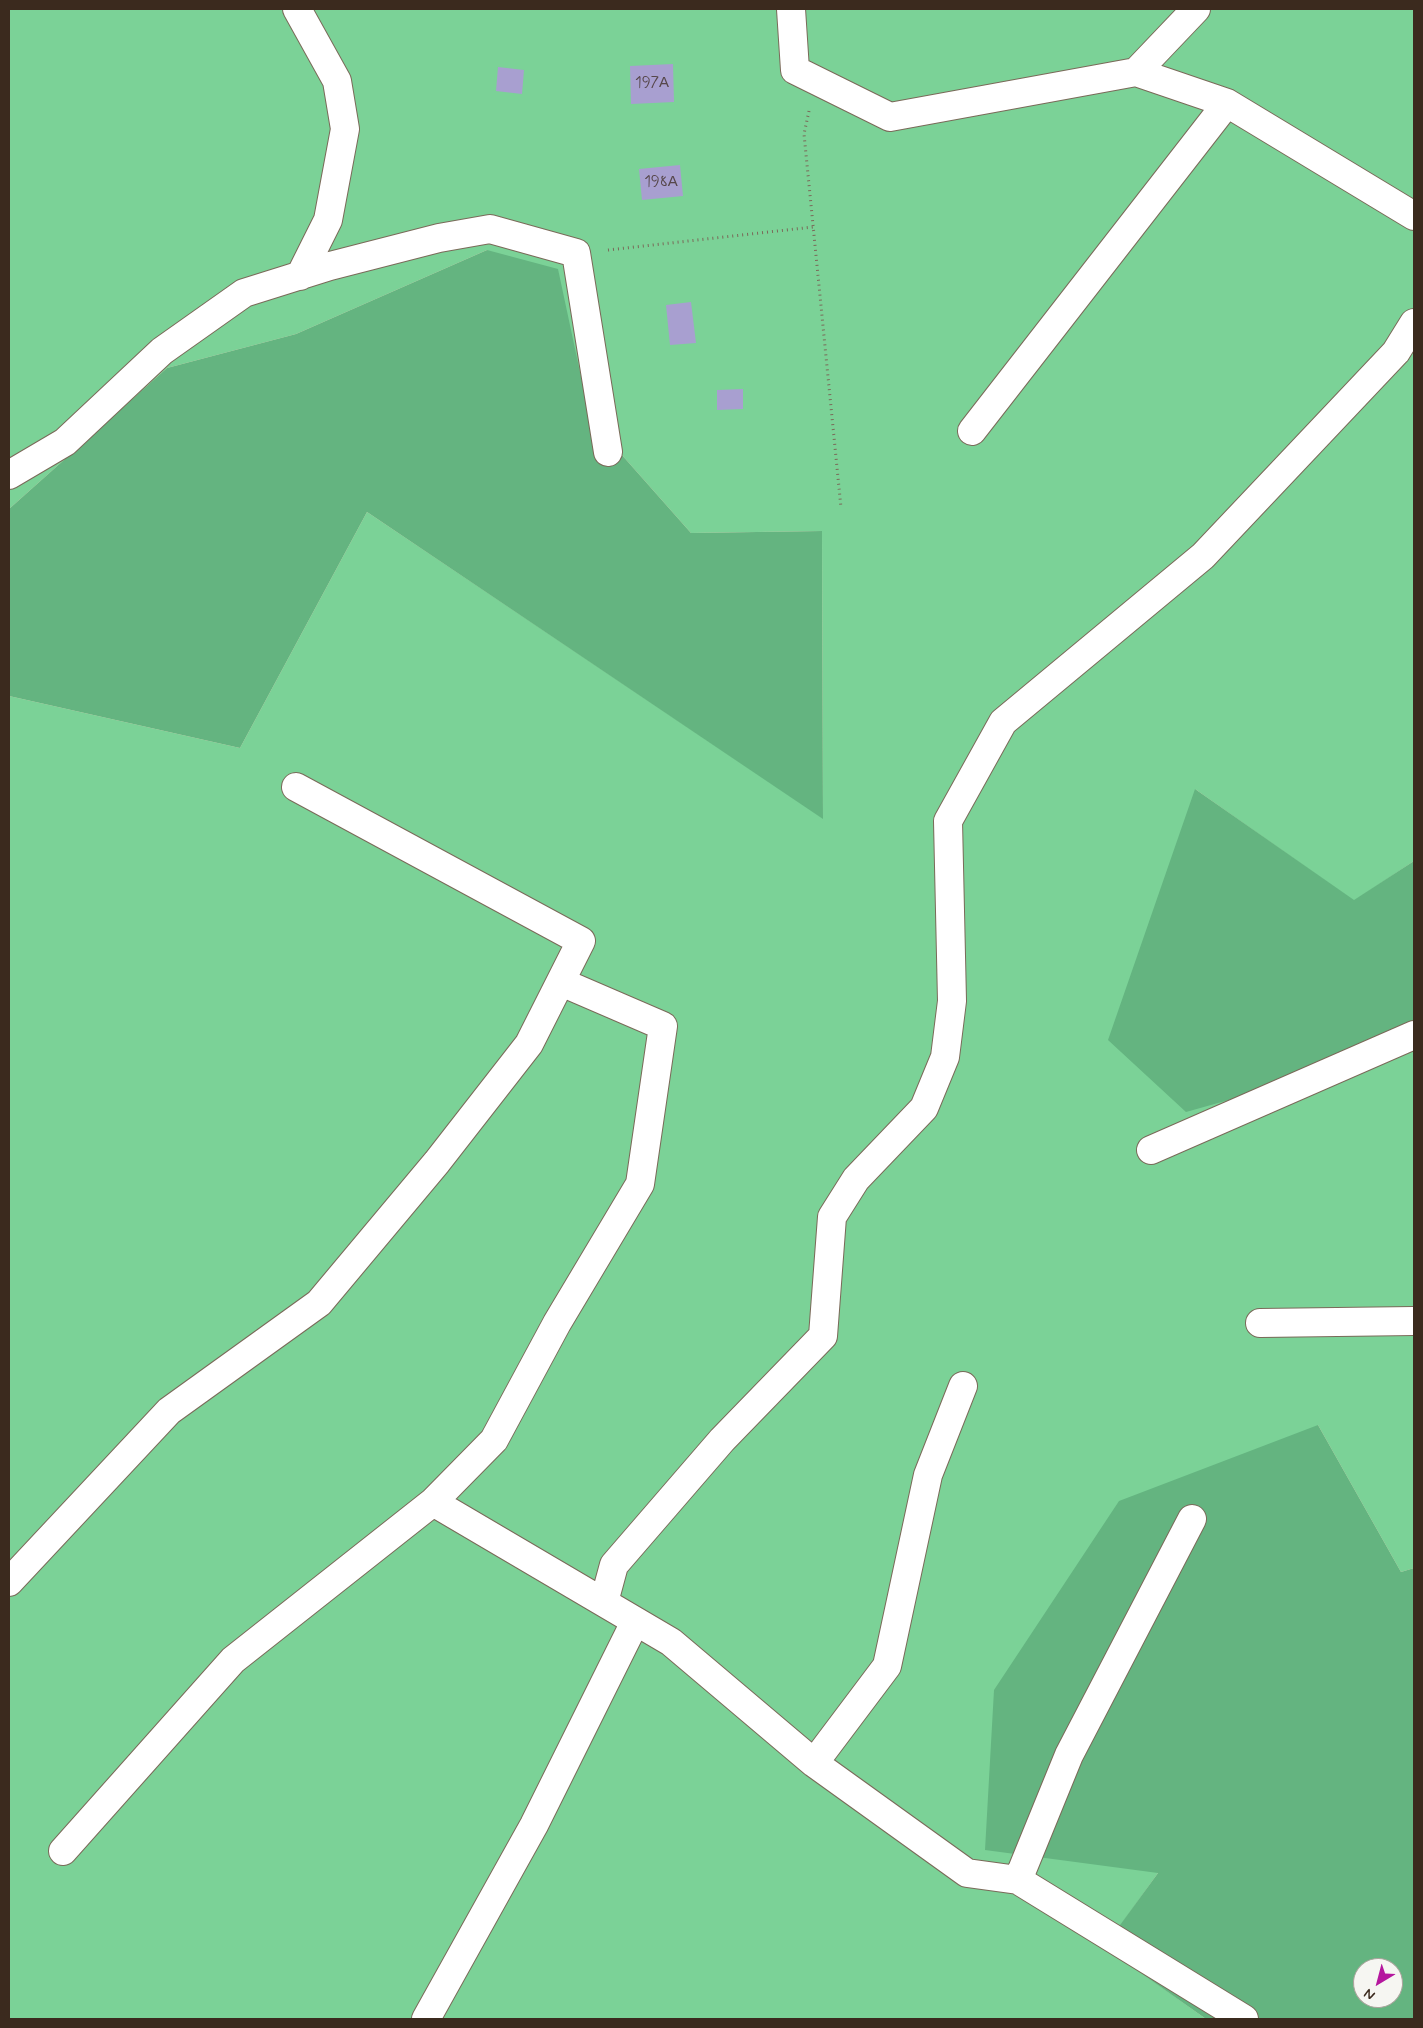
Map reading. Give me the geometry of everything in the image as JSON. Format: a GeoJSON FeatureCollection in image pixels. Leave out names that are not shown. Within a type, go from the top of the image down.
{"type":"FeatureCollection","features":[{"type":"Feature","properties":{"kind":"street"},"geometry":{"type":"LineString","coordinates":[[297,9],[337,81],[345,129],[328,220],[300,276]]}},
{"type":"Feature","properties":{"kind":"street"},"geometry":{"type":"LineString","coordinates":[[791,9],[794,70],[890,117],[1136,72],[1227,103],[1414,216]]}},
{"type":"Feature","properties":{"kind":"street"},"geometry":{"type":"LineString","coordinates":[[1136,72],[1196,9]]}},
{"type":"Feature","properties":{"kind":"street"},"geometry":{"type":"LineString","coordinates":[[972,430],[1227,103]]}},
{"type":"Feature","properties":{"kind":"street"},"geometry":{"type":"LineString","coordinates":[[9,475],[65,442],[162,351],[244,293],[440,238],[490,229],[576,254],[608,452]]}},
{"type":"Feature","properties":{"kind":"street"},"geometry":{"type":"LineString","coordinates":[[604,1602],[614,1565],[722,1440],[823,1336],[832,1217],[856,1179],[924,1108],[945,1057],[952,1001],[948,821],[1003,722],[1203,556],[1396,352],[1414,323]]}},
{"type":"Feature","properties":{"kind":"street"},"geometry":{"type":"LineString","coordinates":[[9,1582],[169,1411],[319,1303],[437,1162],[529,1044],[581,941],[296,787]]}},
{"type":"Feature","properties":{"kind":"street"},"geometry":{"type":"LineString","coordinates":[[63,1851],[233,1660],[433,1502],[494,1440],[557,1323],[640,1184],[663,1026],[560,982]]}},
{"type":"Feature","properties":{"kind":"street"},"geometry":{"type":"LineString","coordinates":[[1151,1150],[1414,1035]]}},
{"type":"Feature","properties":{"kind":"street"},"geometry":{"type":"LineString","coordinates":[[1260,1323],[1414,1321]]}},
{"type":"Feature","properties":{"kind":"street"},"geometry":{"type":"LineString","coordinates":[[814,1762],[887,1666],[928,1475],[963,1386]]}},
{"type":"Feature","properties":{"kind":"street"},"geometry":{"type":"LineString","coordinates":[[433,1502],[671,1642],[814,1762],[967,1873],[1018,1880],[1244,2019]]}},
{"type":"Feature","properties":{"kind":"street"},"geometry":{"type":"LineString","coordinates":[[1018,1880],[1069,1755],[1192,1519]]}},
{"type":"Feature","properties":{"kind":"street"},"geometry":{"type":"LineString","coordinates":[[426,2019],[534,1824],[635,1622]]}},
{"type":"Feature","properties":{"kind":"path"},"geometry":{"type":"LineString","coordinates":[[816,81],[804,134],[841,508]]}},
{"type":"Feature","properties":{"kind":"path"},"geometry":{"type":"LineString","coordinates":[[576,254],[813,227]]}},
{"type":"Feature","properties":{"kind":"green space"},"geometry":{"type":"Polygon","coordinates":[[[9,9],[1414,9],[1414,861],[1354,901],[1195,789],[1414,1045],[1414,1568],[1401,1572],[1318,1425],[1158,1873],[1105,1947],[1206,2019],[9,2019],[9,696],[240,748],[367,512],[823,818],[822,531],[691,533],[590,419],[487,250],[296,334],[167,368],[9,509],[9,9]]]}},
{"type":"Feature","properties":{"kind":"green space"},"geometry":{"type":"Polygon","coordinates":[[[487,250],[558,269],[590,419],[691,533],[822,531],[823,819],[367,512],[240,748],[9,696],[9,509],[167,368],[296,334],[487,250]]]}},
{"type":"Feature","properties":{"kind":"green space"},"geometry":{"type":"Polygon","coordinates":[[[1195,789],[1354,900],[1414,861],[1414,1045],[1396,1053],[1186,1112],[1108,1040],[1195,789]]]}},
{"type":"Feature","properties":{"kind":"green space"},"geometry":{"type":"Polygon","coordinates":[[[1318,1425],[1401,1572],[1414,1568],[1414,2019],[1206,2019],[1104,1947],[1158,1873],[985,1850],[994,1690],[1119,1501],[1318,1425]]]}},
{"type":"Feature","properties":{"kind":"building"},"geometry":{"type":"Polygon","coordinates":[[[673,64],[674,102],[631,104],[630,66],[673,64]]]}},
{"type":"Feature","properties":{"kind":"building"},"geometry":{"type":"Polygon","coordinates":[[[498,67],[524,70],[522,94],[496,91],[498,67]]]}},
{"type":"Feature","properties":{"kind":"building"},"geometry":{"type":"Polygon","coordinates":[[[680,165],[683,196],[642,200],[639,169],[680,165]]]}},
{"type":"Feature","properties":{"kind":"building"},"geometry":{"type":"Polygon","coordinates":[[[691,302],[696,343],[670,345],[666,305],[691,302]]]}},
{"type":"Feature","properties":{"kind":"building"},"geometry":{"type":"Polygon","coordinates":[[[743,389],[743,409],[717,410],[717,390],[743,389]]]}}]}
